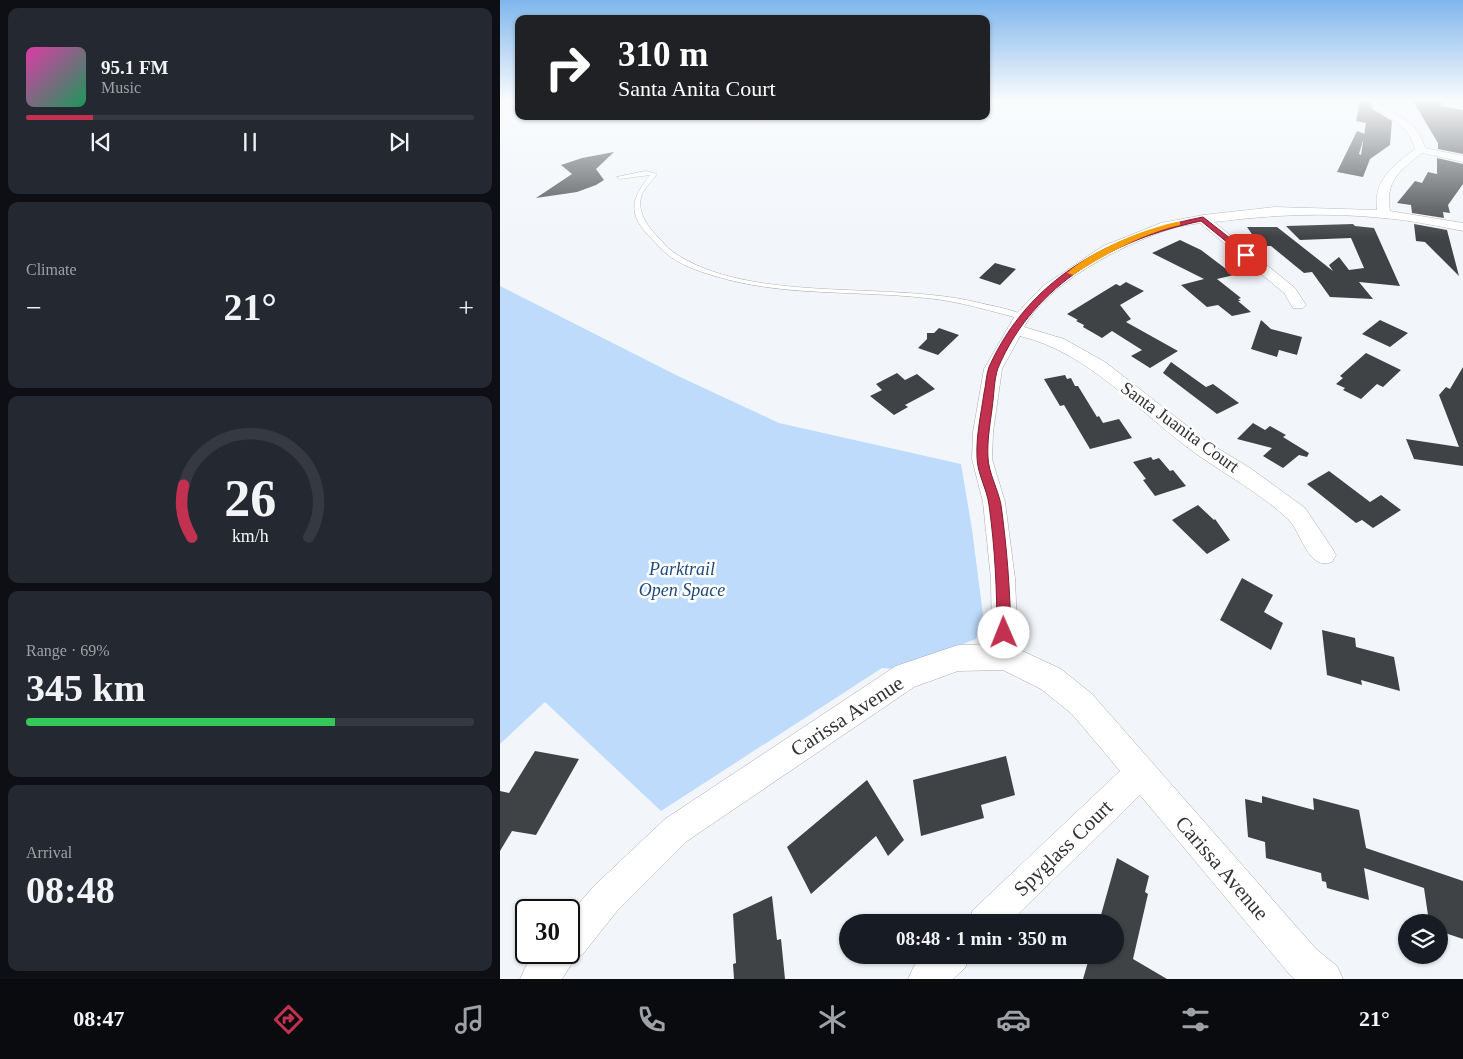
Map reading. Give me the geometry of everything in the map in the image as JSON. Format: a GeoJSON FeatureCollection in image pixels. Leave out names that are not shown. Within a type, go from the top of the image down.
{"type":"FeatureCollection","features":[{"type":"Feature","properties":{"kind":"street"},"geometry":{"type":"LineString","coordinates":[[1420,150],[1463,159]]}},
{"type":"Feature","properties":{"kind":"street"},"geometry":{"type":"LineString","coordinates":[[1384,214],[1381,199],[1384,185],[1390,175],[1420,150]]}},
{"type":"Feature","properties":{"kind":"street"},"geometry":{"type":"LineString","coordinates":[[1005,656],[1003,579],[994,502],[982,459],[983,432],[993,369],[1018,323],[1048,289],[1108,250],[1165,226],[1203,219],[1275,211],[1326,211],[1384,214],[1463,227]]}},
{"type":"Feature","properties":{"kind":"street"},"geometry":{"type":"LineString","coordinates":[[1203,219],[1290,291],[1298,305]]}},
{"type":"Feature","properties":{"kind":"street","name":"Santa Juanita Court"},"geometry":{"type":"LineString","coordinates":[[1018,323],[1099,366],[1202,448],[1243,474],[1298,514],[1324,555]]}},
{"type":"Feature","properties":{"kind":"street","name":"Carissa Avenue"},"geometry":{"type":"LineString","coordinates":[[580,929],[605,898],[676,830],[906,676],[958,658],[1005,656],[1051,679],[1082,704],[1303,962],[1324,979]]}},
{"type":"Feature","properties":{"kind":"street","name":"Spyglass Court"},"geometry":{"type":"LineString","coordinates":[[993,914],[1140,773]]}},
{"type":"Feature","properties":{"kind":"street"},"geometry":{"type":"LineString","coordinates":[[539,979],[551,964]]}},
{"type":"Feature","properties":{"kind":"street"},"geometry":{"type":"LineString","coordinates":[[927,979],[943,964]]}},
{"type":"Feature","properties":{"kind":"lane"},"geometry":{"type":"LineString","coordinates":[[620,177],[646,173],[654,174],[638,198],[638,214],[652,236],[665,249],[681,260],[707,271],[737,280],[771,286],[893,293],[950,299],[1018,323]]}},
{"type":"Feature","properties":{"kind":"green space","name":"Parktrail Open Space"},"geometry":{"type":"Polygon","coordinates":[[[500,286],[678,376],[779,423],[961,464],[972,529],[983,615],[976,639],[898,669],[882,668],[661,811],[545,702],[500,744],[500,286]]]}},
{"type":"Feature","properties":{"kind":"building"},"geometry":{"type":"Polygon","coordinates":[[[1349,147],[1361,147],[1359,154],[1361,155],[1362,147],[1388,147],[1370,159],[1363,177],[1337,172],[1349,147]]]}},
{"type":"Feature","properties":{"kind":"building"},"geometry":{"type":"Polygon","coordinates":[[[1438,147],[1463,147],[1463,154],[1438,149],[1438,147]]]}},
{"type":"Feature","properties":{"kind":"building"},"geometry":{"type":"Polygon","coordinates":[[[614,152],[596,169],[604,180],[596,185],[577,192],[536,198],[572,174],[561,165],[582,158],[614,152]]]}},
{"type":"Feature","properties":{"kind":"building"},"geometry":{"type":"Polygon","coordinates":[[[1437,158],[1463,164],[1463,184],[1448,205],[1450,213],[1443,212],[1444,218],[1412,213],[1411,205],[1397,203],[1415,181],[1422,183],[1428,172],[1437,174],[1437,158]]]}},
{"type":"Feature","properties":{"kind":"building"},"geometry":{"type":"Polygon","coordinates":[[[1353,224],[1355,226],[1374,228],[1400,286],[1359,282],[1373,299],[1330,297],[1312,272],[1304,273],[1271,246],[1260,246],[1247,227],[1277,227],[1333,271],[1329,265],[1339,257],[1349,270],[1364,268],[1351,238],[1300,240],[1286,226],[1353,224]]]}},
{"type":"Feature","properties":{"kind":"building"},"geometry":{"type":"Polygon","coordinates":[[[1414,224],[1447,230],[1459,276],[1425,242],[1416,241],[1414,224]]]}},
{"type":"Feature","properties":{"kind":"building"},"geometry":{"type":"Polygon","coordinates":[[[1180,240],[1201,250],[1234,275],[1217,279],[1241,298],[1238,299],[1241,301],[1238,301],[1251,312],[1232,316],[1218,305],[1207,307],[1181,285],[1204,279],[1152,253],[1180,240]]]}},
{"type":"Feature","properties":{"kind":"building"},"geometry":{"type":"Polygon","coordinates":[[[995,263],[1016,269],[1000,285],[979,278],[995,263]]]}},
{"type":"Feature","properties":{"kind":"building"},"geometry":{"type":"Polygon","coordinates":[[[1126,282],[1144,291],[1120,305],[1131,319],[1126,322],[1178,351],[1150,368],[1131,356],[1142,350],[1112,331],[1102,338],[1083,327],[1084,325],[1076,321],[1078,320],[1067,314],[1116,284],[1120,286],[1126,282]]]}},
{"type":"Feature","properties":{"kind":"building"},"geometry":{"type":"Polygon","coordinates":[[[1261,320],[1271,329],[1302,337],[1297,355],[1279,350],[1277,357],[1251,349],[1261,320]]]}},
{"type":"Feature","properties":{"kind":"building"},"geometry":{"type":"Polygon","coordinates":[[[1380,320],[1408,333],[1390,347],[1362,334],[1380,320]]]}},
{"type":"Feature","properties":{"kind":"building"},"geometry":{"type":"Polygon","coordinates":[[[939,328],[959,335],[938,355],[918,348],[927,339],[927,333],[934,333],[939,328]]]}},
{"type":"Feature","properties":{"kind":"building"},"geometry":{"type":"Polygon","coordinates":[[[1366,353],[1401,370],[1383,387],[1377,384],[1361,399],[1343,390],[1345,388],[1336,384],[1343,378],[1340,376],[1366,353]]]}},
{"type":"Feature","properties":{"kind":"building"},"geometry":{"type":"Polygon","coordinates":[[[1171,362],[1206,387],[1213,384],[1239,403],[1217,414],[1163,373],[1171,362]]]}},
{"type":"Feature","properties":{"kind":"building"},"geometry":{"type":"Polygon","coordinates":[[[1463,367],[1463,466],[1414,459],[1406,439],[1459,447],[1439,395],[1446,387],[1450,389],[1463,367]]]}},
{"type":"Feature","properties":{"kind":"building"},"geometry":{"type":"Polygon","coordinates":[[[897,373],[905,380],[917,374],[935,389],[905,405],[908,407],[894,415],[870,396],[882,390],[876,384],[897,373]]]}},
{"type":"Feature","properties":{"kind":"building"},"geometry":{"type":"Polygon","coordinates":[[[1065,375],[1067,379],[1071,378],[1075,386],[1078,386],[1097,417],[1099,416],[1103,423],[1119,419],[1132,438],[1090,449],[1064,405],[1060,406],[1044,379],[1065,375]]]}},
{"type":"Feature","properties":{"kind":"building"},"geometry":{"type":"Polygon","coordinates":[[[1253,423],[1265,430],[1270,426],[1286,435],[1283,437],[1309,453],[1307,457],[1299,455],[1283,468],[1263,456],[1272,448],[1237,439],[1253,423]]]}},
{"type":"Feature","properties":{"kind":"building"},"geometry":{"type":"Polygon","coordinates":[[[1151,457],[1153,460],[1159,458],[1170,471],[1173,470],[1186,486],[1155,496],[1143,480],[1146,479],[1133,462],[1151,457]]]}},
{"type":"Feature","properties":{"kind":"building"},"geometry":{"type":"Polygon","coordinates":[[[1329,471],[1370,502],[1381,495],[1401,510],[1373,528],[1362,520],[1356,523],[1307,484],[1329,471]]]}},
{"type":"Feature","properties":{"kind":"building"},"geometry":{"type":"Polygon","coordinates":[[[1198,505],[1215,519],[1230,540],[1207,554],[1172,520],[1198,505]]]}},
{"type":"Feature","properties":{"kind":"building"},"geometry":{"type":"Polygon","coordinates":[[[1242,578],[1273,595],[1264,612],[1283,623],[1271,650],[1220,620],[1242,578]]]}},
{"type":"Feature","properties":{"kind":"building"},"geometry":{"type":"Polygon","coordinates":[[[1322,630],[1355,638],[1356,647],[1394,657],[1400,691],[1361,680],[1362,685],[1327,675],[1322,630]]]}},
{"type":"Feature","properties":{"kind":"building"},"geometry":{"type":"Polygon","coordinates":[[[535,751],[579,759],[536,835],[512,831],[500,851],[500,791],[509,793],[535,751]]]}},
{"type":"Feature","properties":{"kind":"building"},"geometry":{"type":"Polygon","coordinates":[[[1006,756],[1015,795],[981,805],[984,818],[921,836],[913,780],[1006,756]]]}},
{"type":"Feature","properties":{"kind":"building"},"geometry":{"type":"Polygon","coordinates":[[[867,780],[904,840],[888,856],[876,836],[811,894],[787,847],[867,780]]]}},
{"type":"Feature","properties":{"kind":"building"},"geometry":{"type":"Polygon","coordinates":[[[1262,796],[1314,810],[1313,798],[1359,810],[1366,848],[1463,881],[1463,939],[1448,934],[1448,914],[1428,914],[1424,888],[1364,868],[1369,900],[1327,888],[1326,882],[1322,881],[1321,873],[1266,858],[1265,842],[1248,837],[1245,799],[1262,803],[1262,796]]]}},
{"type":"Feature","properties":{"kind":"building"},"geometry":{"type":"Polygon","coordinates":[[[1117,858],[1149,876],[1145,892],[1148,894],[1133,959],[1167,979],[1083,979],[1087,964],[1124,964],[1124,914],[1101,914],[1117,858]]]}},
{"type":"Feature","properties":{"kind":"building"},"geometry":{"type":"Polygon","coordinates":[[[772,896],[777,940],[781,939],[785,979],[734,979],[733,964],[736,963],[733,914],[772,896]]]}},
{"type":"Feature","properties":{"kind":"slow traffic"},"geometry":{"type":"LineString","coordinates":[[1070,273],[1108,250],[1165,226],[1177,224]]}},
{"type":"Feature","properties":{"kind":"route"},"geometry":{"type":"LineString","coordinates":[[1004,633],[1003,579],[994,502],[982,459],[983,432],[993,369],[1022,317],[1048,289],[1080,267],[1108,250],[1165,226],[1203,219],[1246,255]]}}]}
